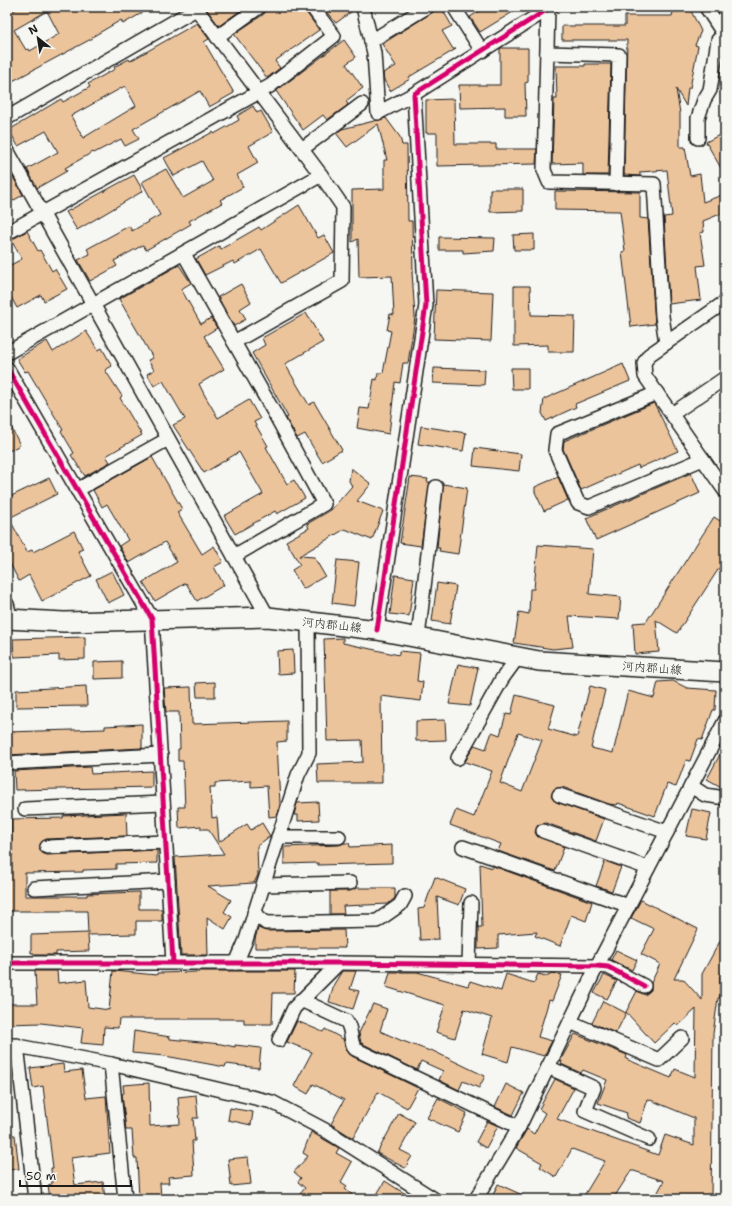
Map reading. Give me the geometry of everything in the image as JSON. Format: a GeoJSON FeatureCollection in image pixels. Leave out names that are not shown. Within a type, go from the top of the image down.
{"type":"FeatureCollection","features":[{"type":"Feature","properties":{"kind":"main road","name":"河内郡山線"},"geometry":{"type":"LineString","coordinates":[[8,616],[64,622],[268,617],[377,630],[539,661],[725,672]]}},
{"type":"Feature","properties":{"kind":"street"},"geometry":{"type":"LineString","coordinates":[[217,37],[258,7]]}},
{"type":"Feature","properties":{"kind":"street"},"geometry":{"type":"LineString","coordinates":[[7,234],[258,91],[270,86],[334,36],[312,7]]}},
{"type":"Feature","properties":{"kind":"street"},"geometry":{"type":"LineString","coordinates":[[363,7],[376,72],[378,113],[414,94],[549,8]]}},
{"type":"Feature","properties":{"kind":"street"},"geometry":{"type":"LineString","coordinates":[[371,41],[427,7]]}},
{"type":"Feature","properties":{"kind":"street"},"geometry":{"type":"LineString","coordinates":[[454,7],[482,51]]}},
{"type":"Feature","properties":{"kind":"street"},"geometry":{"type":"LineString","coordinates":[[7,118],[195,8],[302,149],[343,208],[342,281],[234,342]]}},
{"type":"Feature","properties":{"kind":"street"},"geometry":{"type":"LineString","coordinates":[[549,8],[544,170],[549,182],[654,184],[662,316],[666,343]]}},
{"type":"Feature","properties":{"kind":"street"},"geometry":{"type":"LineString","coordinates":[[698,138],[698,118],[710,90],[718,40],[725,35],[712,9]]}},
{"type":"Feature","properties":{"kind":"street"},"geometry":{"type":"LineString","coordinates":[[547,53],[619,55],[616,184]]}},
{"type":"Feature","properties":{"kind":"street"},"geometry":{"type":"LineString","coordinates":[[377,630],[426,305],[414,94]]}},
{"type":"Feature","properties":{"kind":"street"},"geometry":{"type":"LineString","coordinates":[[302,149],[362,104]]}},
{"type":"Feature","properties":{"kind":"street"},"geometry":{"type":"LineString","coordinates":[[7,150],[268,617]]}},
{"type":"Feature","properties":{"kind":"street"},"geometry":{"type":"LineString","coordinates":[[7,353],[321,175]]}},
{"type":"Feature","properties":{"kind":"street"},"geometry":{"type":"LineString","coordinates":[[184,254],[324,504],[234,556]]}},
{"type":"Feature","properties":{"kind":"street"},"geometry":{"type":"LineString","coordinates":[[723,485],[645,376],[644,363],[649,355],[725,302]]}},
{"type":"Feature","properties":{"kind":"street"},"geometry":{"type":"LineString","coordinates":[[7,368],[152,619],[173,962]]}},
{"type":"Feature","properties":{"kind":"street"},"geometry":{"type":"LineString","coordinates":[[672,414],[725,378]]}},
{"type":"Feature","properties":{"kind":"street"},"geometry":{"type":"LineString","coordinates":[[657,393],[557,434],[555,450],[578,502],[589,507],[703,459]]}},
{"type":"Feature","properties":{"kind":"street"},"geometry":{"type":"LineString","coordinates":[[77,490],[168,439]]}},
{"type":"Feature","properties":{"kind":"street"},"geometry":{"type":"LineString","coordinates":[[418,637],[436,487]]}},
{"type":"Feature","properties":{"kind":"street"},"geometry":{"type":"LineString","coordinates":[[236,963],[246,940],[298,775],[308,753],[308,622]]}},
{"type":"Feature","properties":{"kind":"street"},"geometry":{"type":"LineString","coordinates":[[458,758],[502,679],[518,657]]}},
{"type":"Feature","properties":{"kind":"street"},"geometry":{"type":"LineString","coordinates":[[476,1199],[519,1127],[597,966],[725,721]]}},
{"type":"Feature","properties":{"kind":"street"},"geometry":{"type":"LineString","coordinates":[[7,763],[160,756]]}},
{"type":"Feature","properties":{"kind":"street"},"geometry":{"type":"LineString","coordinates":[[691,786],[705,795],[725,798]]}},
{"type":"Feature","properties":{"kind":"street"},"geometry":{"type":"LineString","coordinates":[[559,795],[667,832]]}},
{"type":"Feature","properties":{"kind":"street"},"geometry":{"type":"LineString","coordinates":[[25,809],[163,803]]}},
{"type":"Feature","properties":{"kind":"street"},"geometry":{"type":"LineString","coordinates":[[543,831],[648,868]]}},
{"type":"Feature","properties":{"kind":"street"},"geometry":{"type":"LineString","coordinates":[[278,837],[339,837]]}},
{"type":"Feature","properties":{"kind":"street"},"geometry":{"type":"LineString","coordinates":[[47,847],[165,842]]}},
{"type":"Feature","properties":{"kind":"street"},"geometry":{"type":"LineString","coordinates":[[463,847],[629,906]]}},
{"type":"Feature","properties":{"kind":"street"},"geometry":{"type":"LineString","coordinates":[[34,888],[168,881]]}},
{"type":"Feature","properties":{"kind":"street"},"geometry":{"type":"LineString","coordinates":[[263,884],[350,883]]}},
{"type":"Feature","properties":{"kind":"street"},"geometry":{"type":"LineString","coordinates":[[254,913],[266,923],[377,922],[400,905],[405,896]]}},
{"type":"Feature","properties":{"kind":"street"},"geometry":{"type":"LineString","coordinates":[[469,964],[471,903]]}},
{"type":"Feature","properties":{"kind":"street"},"geometry":{"type":"LineString","coordinates":[[7,963],[173,962],[597,966],[608,967],[644,986]]}},
{"type":"Feature","properties":{"kind":"street"},"geometry":{"type":"LineString","coordinates":[[279,1040],[294,1008],[339,963]]}},
{"type":"Feature","properties":{"kind":"street"},"geometry":{"type":"LineString","coordinates":[[301,1000],[346,1021],[350,1026],[351,1039],[355,1049],[519,1127]]}},
{"type":"Feature","properties":{"kind":"street"},"geometry":{"type":"LineString","coordinates":[[570,1022],[659,1060],[682,1038]]}},
{"type":"Feature","properties":{"kind":"street"},"geometry":{"type":"LineString","coordinates":[[35,1199],[12,1045],[111,1064],[272,1102],[325,1130],[434,1199]]}},
{"type":"Feature","properties":{"kind":"street"},"geometry":{"type":"LineString","coordinates":[[111,1064],[125,1199]]}},
{"type":"Feature","properties":{"kind":"street"},"geometry":{"type":"LineString","coordinates":[[548,1066],[594,1088],[585,1111],[649,1140]]}},
{"type":"Feature","properties":{"kind":"building"},"geometry":{"type":"Polygon","coordinates":[[[20,7],[152,7],[123,24],[121,20],[92,37],[93,38],[7,84],[7,14],[20,7]],[[47,11],[14,30],[26,50],[29,49],[30,51],[59,34],[47,11]]]}},
{"type":"Feature","properties":{"kind":"building"},"geometry":{"type":"Polygon","coordinates":[[[205,7],[245,7],[219,26],[205,7]]]}},
{"type":"Feature","properties":{"kind":"building"},"geometry":{"type":"Polygon","coordinates":[[[267,7],[304,7],[319,30],[275,61],[280,68],[267,78],[234,34],[264,14],[267,7]]]}},
{"type":"Feature","properties":{"kind":"building"},"geometry":{"type":"Polygon","coordinates":[[[322,7],[355,7],[355,9],[336,23],[322,7]]]}},
{"type":"Feature","properties":{"kind":"building"},"geometry":{"type":"Polygon","coordinates":[[[441,7],[452,26],[442,31],[453,49],[456,49],[409,77],[410,79],[390,91],[384,80],[383,73],[396,66],[382,44],[441,7]]]}},
{"type":"Feature","properties":{"kind":"building"},"geometry":{"type":"Polygon","coordinates":[[[486,7],[521,7],[480,32],[470,17],[486,7]]]}},
{"type":"Feature","properties":{"kind":"building"},"geometry":{"type":"Polygon","coordinates":[[[674,7],[689,7],[701,31],[695,45],[698,46],[690,88],[688,88],[686,106],[676,89],[680,113],[680,147],[685,147],[690,176],[700,174],[703,202],[725,194],[725,212],[703,221],[704,232],[700,233],[705,265],[697,266],[701,300],[669,304],[664,217],[672,216],[667,170],[640,172],[640,176],[624,175],[627,40],[562,40],[562,26],[625,26],[625,16],[672,16],[674,7]]]}},
{"type":"Feature","properties":{"kind":"building"},"geometry":{"type":"Polygon","coordinates":[[[197,23],[209,39],[204,42],[234,93],[209,107],[200,91],[133,129],[139,139],[125,146],[121,139],[94,153],[93,152],[65,168],[67,171],[37,188],[27,169],[58,152],[46,131],[18,146],[9,130],[61,99],[63,102],[90,87],[88,84],[115,69],[114,67],[129,59],[130,61],[197,23]],[[125,86],[71,116],[83,138],[136,106],[125,86]]]}},
{"type":"Feature","properties":{"kind":"building"},"geometry":{"type":"Polygon","coordinates":[[[344,40],[356,57],[346,64],[363,88],[346,101],[348,105],[327,120],[323,115],[303,130],[276,91],[344,40]]]}},
{"type":"Feature","properties":{"kind":"building"},"geometry":{"type":"Polygon","coordinates":[[[501,48],[528,48],[528,82],[525,83],[526,116],[505,116],[505,107],[460,108],[459,85],[500,85],[501,48]]]}},
{"type":"Feature","properties":{"kind":"building"},"geometry":{"type":"Polygon","coordinates":[[[585,64],[611,64],[608,175],[583,175],[583,163],[552,164],[554,99],[557,99],[556,66],[585,66],[585,64]]]}},
{"type":"Feature","properties":{"kind":"building"},"geometry":{"type":"Polygon","coordinates":[[[454,99],[455,144],[496,144],[496,149],[537,149],[536,164],[437,166],[437,133],[426,133],[426,100],[454,99]]]}},
{"type":"Feature","properties":{"kind":"building"},"geometry":{"type":"Polygon","coordinates":[[[253,106],[257,113],[261,111],[273,132],[249,146],[258,163],[237,175],[243,187],[220,200],[222,203],[189,221],[191,224],[146,250],[143,245],[114,261],[117,266],[90,281],[78,260],[90,254],[87,249],[129,226],[132,231],[160,215],[142,182],[166,169],[183,198],[213,181],[202,161],[174,176],[164,158],[239,120],[237,116],[253,106]]]}},
{"type":"Feature","properties":{"kind":"building"},"geometry":{"type":"Polygon","coordinates":[[[386,118],[400,137],[402,145],[407,145],[408,221],[412,221],[412,272],[415,317],[408,363],[403,363],[400,383],[395,382],[389,434],[357,428],[360,408],[369,409],[374,379],[377,380],[378,373],[383,373],[391,331],[387,330],[390,314],[394,315],[392,276],[359,277],[358,239],[352,242],[352,190],[384,189],[384,160],[387,160],[378,124],[347,147],[336,133],[342,129],[386,118]]]}},
{"type":"Feature","properties":{"kind":"building"},"geometry":{"type":"Polygon","coordinates":[[[725,132],[725,175],[706,142],[725,132]]]}},
{"type":"Feature","properties":{"kind":"building"},"geometry":{"type":"Polygon","coordinates":[[[134,175],[143,191],[77,230],[66,212],[134,175]]]}},
{"type":"Feature","properties":{"kind":"building"},"geometry":{"type":"Polygon","coordinates":[[[13,177],[23,195],[7,204],[7,180],[13,177]]]}},
{"type":"Feature","properties":{"kind":"building"},"geometry":{"type":"Polygon","coordinates":[[[490,189],[523,189],[523,211],[490,212],[490,189]]]}},
{"type":"Feature","properties":{"kind":"building"},"geometry":{"type":"Polygon","coordinates":[[[555,191],[640,192],[640,218],[648,219],[655,324],[631,327],[622,252],[625,251],[620,211],[555,210],[555,191]]]}},
{"type":"Feature","properties":{"kind":"building"},"geometry":{"type":"Polygon","coordinates":[[[299,205],[318,238],[324,235],[334,253],[281,283],[261,249],[235,264],[233,261],[205,275],[196,259],[219,246],[221,249],[259,227],[261,230],[299,205]]]}},
{"type":"Feature","properties":{"kind":"building"},"geometry":{"type":"Polygon","coordinates":[[[27,231],[38,251],[40,250],[52,271],[55,269],[67,289],[44,301],[41,295],[17,308],[7,290],[7,267],[22,259],[11,240],[27,231]]]}},
{"type":"Feature","properties":{"kind":"building"},"geometry":{"type":"Polygon","coordinates":[[[534,234],[534,250],[514,250],[513,235],[534,234]]]}},
{"type":"Feature","properties":{"kind":"building"},"geometry":{"type":"Polygon","coordinates":[[[439,237],[495,238],[494,251],[463,253],[463,250],[439,250],[439,237]]]}},
{"type":"Feature","properties":{"kind":"building"},"geometry":{"type":"Polygon","coordinates":[[[179,265],[191,283],[181,289],[201,324],[211,318],[217,328],[204,336],[224,369],[199,384],[204,394],[218,418],[249,400],[260,419],[254,422],[287,484],[294,480],[305,498],[277,514],[275,511],[235,534],[224,516],[263,494],[239,452],[204,473],[173,425],[185,419],[163,381],[154,386],[147,374],[154,370],[148,360],[153,358],[119,299],[179,265]]]}},
{"type":"Feature","properties":{"kind":"building"},"geometry":{"type":"Polygon","coordinates":[[[241,284],[251,302],[240,309],[246,319],[234,326],[218,297],[241,284]]]}},
{"type":"Feature","properties":{"kind":"building"},"geometry":{"type":"Polygon","coordinates":[[[514,286],[530,286],[531,315],[575,316],[574,352],[548,352],[548,345],[514,346],[514,286]]]}},
{"type":"Feature","properties":{"kind":"building"},"geometry":{"type":"Polygon","coordinates":[[[436,290],[493,292],[491,341],[434,339],[436,290]]]}},
{"type":"Feature","properties":{"kind":"building"},"geometry":{"type":"Polygon","coordinates":[[[306,313],[323,342],[285,364],[309,405],[314,402],[342,450],[322,462],[305,434],[297,438],[286,418],[288,417],[252,353],[265,345],[262,338],[306,313]]]}},
{"type":"Feature","properties":{"kind":"building"},"geometry":{"type":"Polygon","coordinates":[[[86,331],[98,350],[102,348],[112,366],[105,370],[122,396],[120,398],[142,435],[106,456],[110,462],[85,476],[71,455],[74,453],[61,431],[63,430],[28,371],[25,372],[17,359],[47,341],[53,352],[86,331]]]}},
{"type":"Feature","properties":{"kind":"building"},"geometry":{"type":"Polygon","coordinates":[[[623,364],[630,381],[575,404],[576,407],[546,421],[542,413],[544,399],[623,364]]]}},
{"type":"Feature","properties":{"kind":"building"},"geometry":{"type":"Polygon","coordinates":[[[434,368],[485,370],[484,385],[433,383],[434,368]]]}},
{"type":"Feature","properties":{"kind":"building"},"geometry":{"type":"Polygon","coordinates":[[[511,368],[528,368],[528,389],[512,389],[511,368]]]}},
{"type":"Feature","properties":{"kind":"building"},"geometry":{"type":"Polygon","coordinates":[[[654,403],[678,451],[639,468],[638,465],[581,490],[563,449],[564,441],[654,403]]]}},
{"type":"Feature","properties":{"kind":"building"},"geometry":{"type":"Polygon","coordinates":[[[7,419],[20,445],[7,452],[7,419]]]}},
{"type":"Feature","properties":{"kind":"building"},"geometry":{"type":"Polygon","coordinates":[[[421,426],[466,433],[463,451],[418,444],[421,426]]]}},
{"type":"Feature","properties":{"kind":"building"},"geometry":{"type":"Polygon","coordinates":[[[475,448],[521,454],[519,471],[473,466],[475,448]]]}},
{"type":"Feature","properties":{"kind":"building"},"geometry":{"type":"Polygon","coordinates":[[[152,457],[182,509],[177,512],[202,554],[214,546],[223,562],[214,567],[224,585],[197,601],[186,583],[155,601],[143,582],[177,562],[165,542],[129,563],[119,546],[128,540],[107,504],[102,507],[93,490],[152,457]]]}},
{"type":"Feature","properties":{"kind":"building"},"geometry":{"type":"Polygon","coordinates":[[[351,468],[371,484],[357,501],[383,511],[372,540],[345,529],[299,556],[314,557],[325,576],[303,589],[292,570],[300,565],[286,541],[309,528],[307,524],[331,510],[352,486],[349,481],[351,468]]]}},
{"type":"Feature","properties":{"kind":"building"},"geometry":{"type":"Polygon","coordinates":[[[691,473],[700,493],[596,540],[586,518],[691,473]]]}},
{"type":"Feature","properties":{"kind":"building"},"geometry":{"type":"Polygon","coordinates":[[[410,477],[428,479],[427,482],[430,482],[421,546],[400,543],[410,477]]]}},
{"type":"Feature","properties":{"kind":"building"},"geometry":{"type":"Polygon","coordinates":[[[558,477],[568,500],[544,511],[535,492],[535,487],[558,477]]]}},
{"type":"Feature","properties":{"kind":"building"},"geometry":{"type":"Polygon","coordinates":[[[49,478],[57,494],[9,518],[27,552],[32,550],[33,552],[74,531],[83,549],[78,551],[91,576],[42,601],[29,575],[19,581],[7,558],[7,498],[49,478]]]}},
{"type":"Feature","properties":{"kind":"building"},"geometry":{"type":"Polygon","coordinates":[[[443,484],[467,488],[458,554],[439,551],[440,548],[437,548],[443,484]]]}},
{"type":"Feature","properties":{"kind":"building"},"geometry":{"type":"Polygon","coordinates":[[[714,517],[725,524],[725,559],[677,633],[656,620],[659,652],[635,654],[633,623],[646,622],[714,517]]]}},
{"type":"Feature","properties":{"kind":"building"},"geometry":{"type":"Polygon","coordinates":[[[538,545],[593,549],[589,594],[621,597],[619,619],[569,616],[573,647],[553,649],[514,643],[519,612],[529,614],[530,589],[534,589],[538,545]]]}},
{"type":"Feature","properties":{"kind":"building"},"geometry":{"type":"Polygon","coordinates":[[[337,560],[359,562],[354,606],[332,603],[337,560]]]}},
{"type":"Feature","properties":{"kind":"building"},"geometry":{"type":"Polygon","coordinates":[[[112,571],[124,595],[108,603],[96,579],[112,571]]]}},
{"type":"Feature","properties":{"kind":"building"},"geometry":{"type":"Polygon","coordinates":[[[395,575],[414,578],[409,616],[390,614],[395,575]]]}},
{"type":"Feature","properties":{"kind":"building"},"geometry":{"type":"Polygon","coordinates":[[[437,583],[456,586],[450,624],[432,621],[437,583]]]}},
{"type":"Feature","properties":{"kind":"building"},"geometry":{"type":"Polygon","coordinates":[[[85,637],[85,659],[59,660],[59,655],[14,657],[13,639],[85,637]]]}},
{"type":"Feature","properties":{"kind":"building"},"geometry":{"type":"Polygon","coordinates":[[[343,638],[343,643],[399,655],[399,651],[420,653],[417,681],[423,682],[421,701],[381,696],[382,783],[318,783],[317,764],[363,762],[362,740],[327,741],[324,639],[343,638]]]}},
{"type":"Feature","properties":{"kind":"building"},"geometry":{"type":"Polygon","coordinates":[[[293,650],[294,673],[278,674],[277,651],[293,650]]]}},
{"type":"Feature","properties":{"kind":"building"},"geometry":{"type":"Polygon","coordinates":[[[122,661],[122,678],[94,679],[94,662],[122,661]]]}},
{"type":"Feature","properties":{"kind":"building"},"geometry":{"type":"Polygon","coordinates":[[[458,664],[478,668],[470,706],[449,704],[458,664]]]}},
{"type":"Feature","properties":{"kind":"building"},"geometry":{"type":"Polygon","coordinates":[[[673,681],[687,688],[716,690],[715,710],[713,710],[702,740],[698,739],[690,761],[686,760],[676,787],[667,784],[655,816],[618,803],[617,805],[609,804],[562,787],[554,789],[551,796],[556,802],[604,819],[596,841],[546,823],[538,825],[535,832],[537,836],[564,847],[555,871],[498,851],[501,844],[450,825],[456,810],[474,817],[492,771],[465,762],[474,745],[486,749],[492,732],[500,735],[506,714],[511,715],[516,695],[555,705],[548,729],[577,737],[590,686],[605,690],[591,748],[613,753],[628,691],[654,698],[658,682],[673,681]],[[518,733],[500,783],[522,792],[542,740],[518,733]]]}},
{"type":"Feature","properties":{"kind":"building"},"geometry":{"type":"Polygon","coordinates":[[[215,682],[215,697],[197,697],[196,683],[215,682]]]}},
{"type":"Feature","properties":{"kind":"building"},"geometry":{"type":"Polygon","coordinates":[[[86,686],[87,706],[16,707],[16,690],[86,686]]]}},
{"type":"Feature","properties":{"kind":"building"},"geometry":{"type":"Polygon","coordinates":[[[191,687],[192,724],[287,721],[287,741],[277,742],[280,804],[277,816],[269,817],[267,786],[251,787],[251,781],[215,783],[215,787],[210,787],[212,818],[217,817],[219,842],[247,824],[251,830],[262,823],[270,836],[257,846],[258,875],[254,883],[208,886],[231,900],[224,912],[232,917],[225,929],[207,917],[208,955],[181,955],[175,857],[224,854],[208,829],[201,829],[201,826],[179,828],[178,807],[185,807],[183,761],[178,761],[178,749],[180,749],[179,712],[166,712],[164,688],[191,687]]]}},
{"type":"Feature","properties":{"kind":"building"},"geometry":{"type":"Polygon","coordinates":[[[445,720],[446,740],[416,741],[416,721],[445,720]]]}},
{"type":"Feature","properties":{"kind":"building"},"geometry":{"type":"Polygon","coordinates":[[[142,724],[142,748],[7,755],[7,732],[105,729],[105,726],[142,724]]]}},
{"type":"Feature","properties":{"kind":"building"},"geometry":{"type":"Polygon","coordinates":[[[725,745],[725,789],[707,779],[725,745]]]}},
{"type":"Feature","properties":{"kind":"building"},"geometry":{"type":"Polygon","coordinates":[[[90,767],[91,774],[152,771],[152,787],[15,790],[14,771],[90,767]]]}},
{"type":"Feature","properties":{"kind":"building"},"geometry":{"type":"Polygon","coordinates":[[[318,802],[319,820],[298,821],[298,815],[294,815],[297,803],[318,802]]]}},
{"type":"Feature","properties":{"kind":"building"},"geometry":{"type":"Polygon","coordinates":[[[692,809],[711,813],[706,839],[686,836],[692,809]]]}},
{"type":"Feature","properties":{"kind":"building"},"geometry":{"type":"Polygon","coordinates":[[[126,813],[127,836],[46,839],[40,844],[40,851],[47,855],[157,850],[157,863],[116,864],[116,869],[83,870],[83,872],[25,873],[25,896],[87,896],[87,894],[139,892],[139,909],[162,909],[162,921],[136,921],[136,934],[88,935],[89,951],[56,952],[56,955],[34,955],[34,953],[31,953],[31,935],[88,933],[87,911],[7,911],[7,856],[12,856],[11,819],[63,818],[63,816],[126,813]]]}},
{"type":"Feature","properties":{"kind":"building"},"geometry":{"type":"Polygon","coordinates":[[[349,843],[350,847],[392,845],[392,863],[318,865],[318,863],[284,864],[284,847],[339,845],[349,843]]]}},
{"type":"Feature","properties":{"kind":"building"},"geometry":{"type":"Polygon","coordinates":[[[605,861],[621,867],[612,891],[596,886],[605,861]]]}},
{"type":"Feature","properties":{"kind":"building"},"geometry":{"type":"Polygon","coordinates":[[[480,864],[492,868],[493,866],[592,902],[586,921],[571,915],[560,946],[535,936],[537,932],[498,935],[498,948],[478,949],[478,927],[482,927],[480,864]]]}},
{"type":"Feature","properties":{"kind":"building"},"geometry":{"type":"Polygon","coordinates":[[[435,877],[465,889],[459,905],[437,897],[439,939],[420,940],[418,909],[424,908],[435,877]]]}},
{"type":"Feature","properties":{"kind":"building"},"geometry":{"type":"Polygon","coordinates":[[[356,888],[395,888],[395,898],[388,904],[343,906],[344,914],[330,914],[330,891],[350,891],[356,888]]]}},
{"type":"Feature","properties":{"kind":"building"},"geometry":{"type":"Polygon","coordinates":[[[641,900],[698,929],[674,979],[683,979],[702,1000],[702,974],[725,932],[725,966],[720,976],[720,998],[718,998],[713,1034],[711,1199],[654,1199],[664,1181],[631,1171],[613,1199],[582,1199],[605,1161],[572,1149],[556,1177],[540,1167],[542,1163],[516,1148],[527,1129],[534,1134],[545,1113],[539,1109],[555,1079],[574,1088],[557,1119],[658,1155],[665,1135],[694,1145],[694,1118],[648,1099],[640,1123],[626,1118],[627,1113],[598,1103],[607,1080],[583,1070],[581,1073],[561,1064],[562,1061],[560,1061],[575,1034],[627,1055],[626,1059],[671,1078],[675,1069],[695,1077],[696,1009],[678,1026],[675,1023],[654,1043],[626,1012],[637,991],[645,995],[651,990],[651,983],[660,964],[641,954],[654,929],[631,918],[641,900]]]}},
{"type":"Feature","properties":{"kind":"building"},"geometry":{"type":"Polygon","coordinates":[[[258,928],[266,931],[344,930],[345,948],[255,948],[255,939],[258,928]]]}},
{"type":"Feature","properties":{"kind":"building"},"geometry":{"type":"Polygon","coordinates":[[[616,950],[637,960],[632,970],[611,960],[616,950]]]}},
{"type":"Feature","properties":{"kind":"building"},"geometry":{"type":"Polygon","coordinates":[[[35,971],[57,971],[58,983],[86,980],[88,1007],[109,1010],[113,971],[157,975],[157,973],[199,972],[198,971],[295,971],[294,993],[273,993],[272,1024],[244,1024],[244,1019],[119,1019],[118,1028],[104,1027],[103,1045],[81,1043],[83,1028],[41,1023],[7,1024],[7,1004],[37,1004],[35,971]]]}},
{"type":"Feature","properties":{"kind":"building"},"geometry":{"type":"Polygon","coordinates":[[[342,971],[356,971],[350,989],[359,991],[353,1009],[329,1002],[334,984],[342,971]]]}},
{"type":"Feature","properties":{"kind":"building"},"geometry":{"type":"Polygon","coordinates":[[[390,972],[417,972],[468,986],[470,981],[501,991],[506,974],[534,983],[538,974],[546,976],[552,973],[562,975],[552,1001],[549,1000],[538,1037],[552,1041],[544,1056],[512,1047],[508,1062],[482,1054],[492,1018],[464,1009],[455,1038],[436,1032],[445,1005],[386,987],[390,972]]]}},
{"type":"Feature","properties":{"kind":"building"},"geometry":{"type":"Polygon","coordinates":[[[604,975],[617,981],[607,999],[594,993],[604,975]]]}},
{"type":"Feature","properties":{"kind":"building"},"geometry":{"type":"Polygon","coordinates":[[[603,1001],[626,1013],[616,1033],[592,1023],[603,1001]]]}},
{"type":"Feature","properties":{"kind":"building"},"geometry":{"type":"Polygon","coordinates":[[[373,1004],[387,1009],[380,1031],[400,1040],[430,1051],[431,1050],[485,1076],[479,1088],[463,1081],[459,1090],[439,1080],[443,1071],[421,1061],[417,1070],[361,1043],[359,1033],[373,1004]]]}},
{"type":"Feature","properties":{"kind":"building"},"geometry":{"type":"Polygon","coordinates":[[[297,1021],[323,1032],[325,1029],[343,1039],[346,1049],[352,1056],[418,1088],[407,1108],[378,1092],[353,1138],[331,1124],[344,1100],[313,1084],[308,1094],[294,1086],[312,1052],[287,1042],[297,1021]]]}},
{"type":"Feature","properties":{"kind":"building"},"geometry":{"type":"Polygon","coordinates":[[[134,1031],[170,1037],[170,1039],[221,1044],[235,1047],[235,1045],[261,1048],[259,1068],[226,1064],[225,1067],[165,1056],[132,1053],[134,1031]]]}},
{"type":"Feature","properties":{"kind":"building"},"geometry":{"type":"Polygon","coordinates":[[[63,1064],[64,1072],[82,1070],[86,1098],[106,1096],[110,1153],[71,1158],[75,1185],[103,1182],[105,1199],[82,1199],[82,1196],[50,1199],[48,1185],[52,1184],[51,1168],[53,1168],[43,1086],[33,1088],[30,1068],[63,1064]]]}},
{"type":"Feature","properties":{"kind":"building"},"geometry":{"type":"Polygon","coordinates":[[[149,1083],[150,1126],[180,1124],[178,1097],[196,1095],[198,1118],[193,1118],[195,1141],[192,1141],[194,1175],[168,1177],[169,1183],[160,1183],[161,1199],[139,1199],[137,1158],[134,1158],[132,1130],[126,1130],[122,1094],[124,1093],[123,1085],[149,1083]]]}},
{"type":"Feature","properties":{"kind":"building"},"geometry":{"type":"Polygon","coordinates":[[[506,1084],[524,1093],[513,1115],[495,1107],[506,1084]]]}},
{"type":"Feature","properties":{"kind":"building"},"geometry":{"type":"Polygon","coordinates":[[[438,1098],[467,1113],[458,1132],[427,1118],[438,1098]]]}},
{"type":"Feature","properties":{"kind":"building"},"geometry":{"type":"Polygon","coordinates":[[[230,1108],[253,1112],[251,1125],[228,1120],[230,1108]]]}},
{"type":"Feature","properties":{"kind":"building"},"geometry":{"type":"Polygon","coordinates":[[[399,1113],[415,1122],[400,1150],[412,1156],[405,1168],[377,1153],[399,1113]]]}},
{"type":"Feature","properties":{"kind":"building"},"geometry":{"type":"Polygon","coordinates":[[[487,1121],[498,1126],[486,1148],[476,1142],[487,1121]]]}},
{"type":"Feature","properties":{"kind":"building"},"geometry":{"type":"Polygon","coordinates":[[[311,1132],[339,1148],[336,1153],[352,1162],[341,1182],[347,1186],[345,1189],[357,1199],[296,1199],[305,1188],[298,1182],[301,1178],[294,1172],[308,1156],[303,1153],[311,1132]]]}},
{"type":"Feature","properties":{"kind":"building"},"geometry":{"type":"Polygon","coordinates":[[[7,1135],[15,1135],[19,1169],[7,1170],[7,1135]]]}},
{"type":"Feature","properties":{"kind":"building"},"geometry":{"type":"Polygon","coordinates":[[[248,1157],[251,1184],[231,1186],[228,1159],[248,1157]]]}},
{"type":"Feature","properties":{"kind":"building"},"geometry":{"type":"Polygon","coordinates":[[[385,1181],[399,1190],[415,1199],[374,1199],[385,1181]]]}},
{"type":"Feature","properties":{"kind":"building"},"geometry":{"type":"Polygon","coordinates":[[[498,1184],[531,1199],[491,1199],[498,1184]]]}},
{"type":"Feature","properties":{"kind":"cycle path"},"geometry":{"type":"LineString","coordinates":[[377,630],[426,305],[414,94],[551,7]]}},
{"type":"Feature","properties":{"kind":"cycle path"},"geometry":{"type":"LineString","coordinates":[[7,368],[152,619],[173,962]]}},
{"type":"Feature","properties":{"kind":"cycle path"},"geometry":{"type":"LineString","coordinates":[[7,963],[339,963],[597,966],[608,967],[644,986]]}}]}
